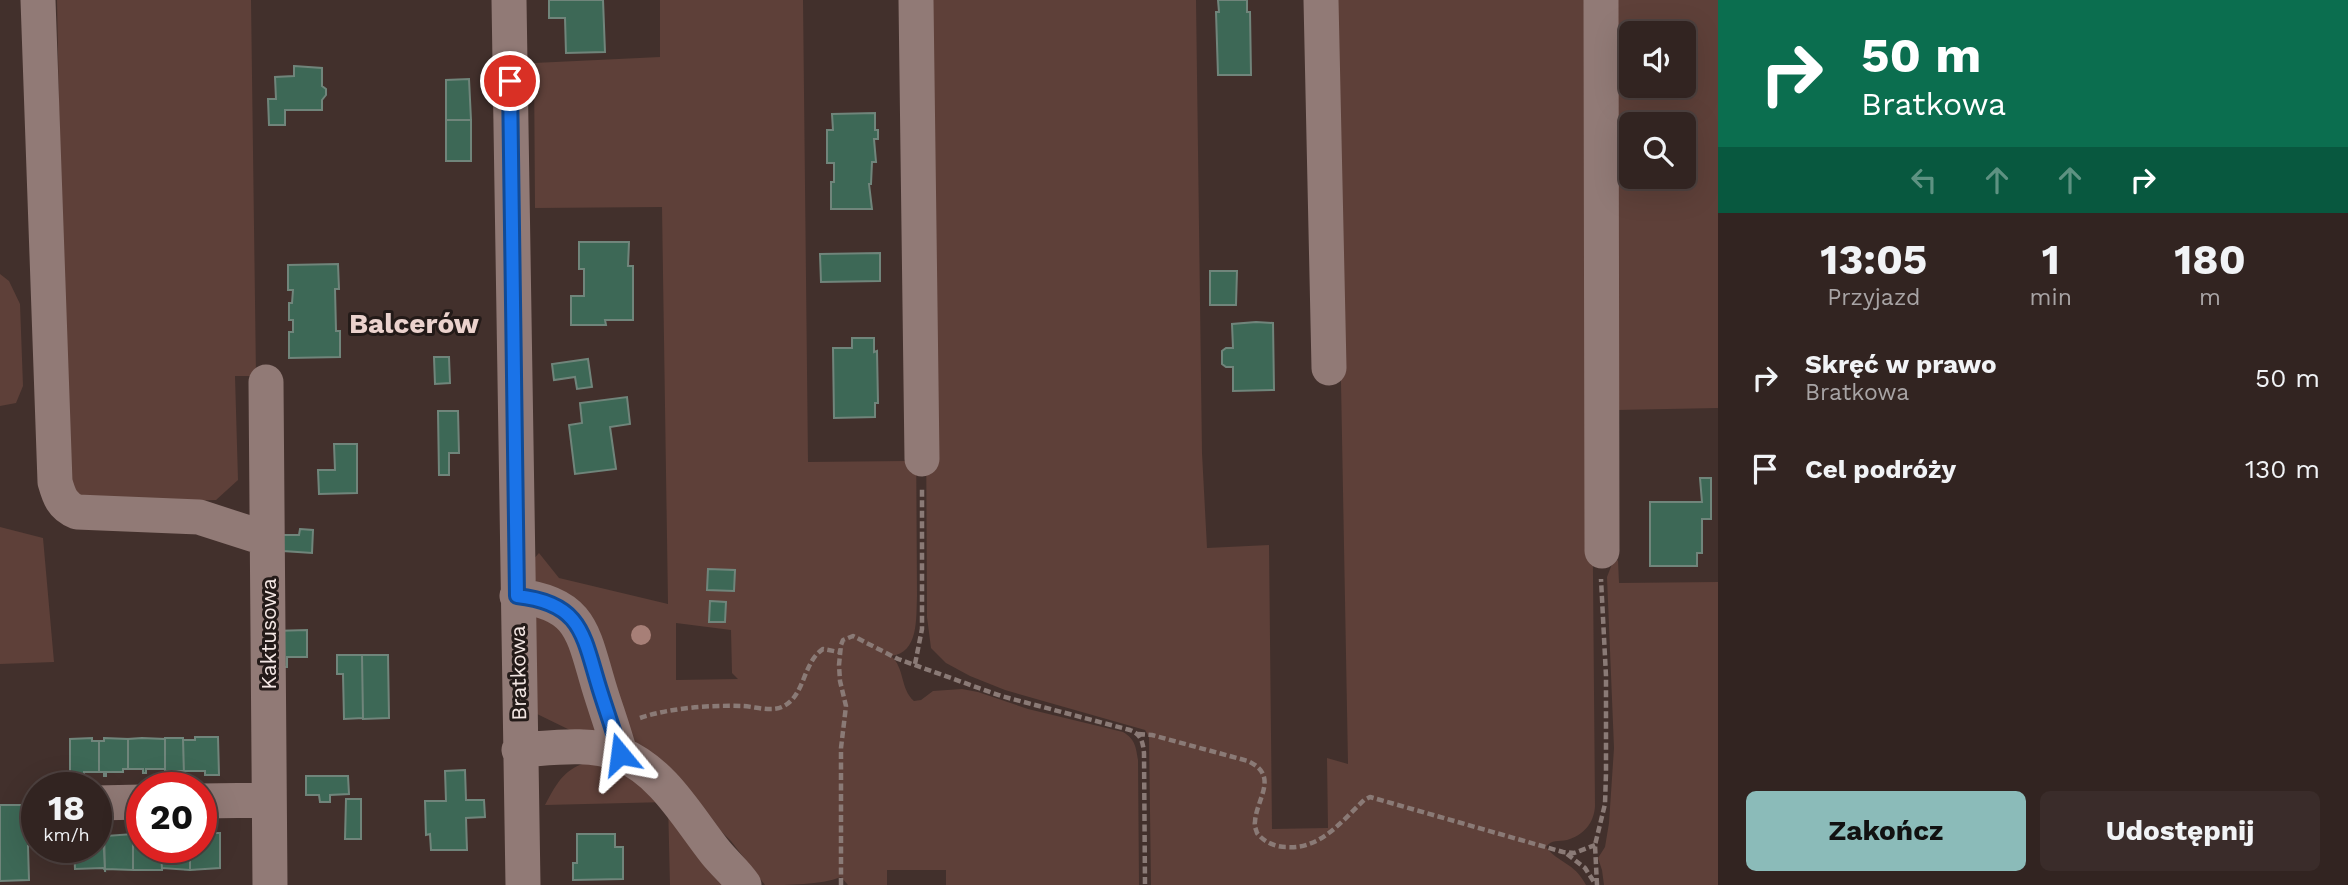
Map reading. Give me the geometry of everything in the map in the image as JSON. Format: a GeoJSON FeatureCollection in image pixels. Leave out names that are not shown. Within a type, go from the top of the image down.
{"type":"FeatureCollection","features":[{"type":"Feature","properties":{"kind":"street"},"geometry":{"type":"LineString","coordinates":[[38,0],[55,482],[59,497],[67,508],[77,512],[199,517],[267,538]]}},
{"type":"Feature","properties":{"kind":"street","name":"Bratkowa"},"geometry":{"type":"LineString","coordinates":[[509,0],[523,885]]}},
{"type":"Feature","properties":{"kind":"street"},"geometry":{"type":"LineString","coordinates":[[916,0],[922,459]]}},
{"type":"Feature","properties":{"kind":"street"},"geometry":{"type":"LineString","coordinates":[[1321,0],[1329,368]]}},
{"type":"Feature","properties":{"kind":"street"},"geometry":{"type":"LineString","coordinates":[[1601,0],[1602,551]]}},
{"type":"Feature","properties":{"kind":"street","name":"Kaktusowa"},"geometry":{"type":"LineString","coordinates":[[265,382],[270,885]]}},
{"type":"Feature","properties":{"kind":"street"},"geometry":{"type":"LineString","coordinates":[[517,596],[544,601],[573,618],[588,646],[617,742],[674,797],[744,885]]}},
{"type":"Feature","properties":{"kind":"street"},"geometry":{"type":"LineString","coordinates":[[519,750],[617,742]]}},
{"type":"Feature","properties":{"kind":"street"},"geometry":{"type":"LineString","coordinates":[[217,801],[269,800]]}},
{"type":"Feature","properties":{"kind":"path"},"geometry":{"type":"LineString","coordinates":[[915,664],[922,629],[922,459]]}},
{"type":"Feature","properties":{"kind":"path"},"geometry":{"type":"LineString","coordinates":[[1597,885],[1595,845],[1605,804],[1606,773],[1602,551]]}},
{"type":"Feature","properties":{"kind":"path"},"geometry":{"type":"LineString","coordinates":[[841,885],[841,748],[846,706],[840,681],[839,652],[844,640],[853,636],[898,659],[1001,696],[1138,734],[1142,739],[1144,753],[1145,885]]}},
{"type":"Feature","properties":{"kind":"path"},"geometry":{"type":"LineString","coordinates":[[617,742],[657,713],[724,706],[785,706],[793,697],[816,654],[823,649],[839,652]]}},
{"type":"Feature","properties":{"kind":"path"},"geometry":{"type":"LineString","coordinates":[[1138,734],[1152,734],[1258,766],[1264,783],[1255,822],[1257,833],[1273,845],[1308,846],[1322,838],[1370,797],[1563,852],[1574,853],[1595,845]]}},
{"type":"Feature","properties":{"kind":"path"},"geometry":{"type":"LineString","coordinates":[[1563,852],[1585,868],[1597,885]]}},
{"type":"Feature","properties":{"kind":"shaded area"},"geometry":{"type":"Polygon","coordinates":[[[57,0],[251,0],[256,376],[235,376],[238,480],[216,500],[87,504],[66,482],[57,0]]]}},
{"type":"Feature","properties":{"kind":"shaded area"},"geometry":{"type":"Polygon","coordinates":[[[660,0],[803,0],[808,462],[907,461],[916,428],[916,624],[907,648],[891,656],[899,666],[906,691],[914,701],[921,700],[933,691],[962,689],[978,692],[1028,709],[1127,735],[1134,744],[1138,760],[1139,885],[946,885],[946,870],[887,870],[887,885],[848,885],[841,877],[814,883],[765,885],[731,841],[628,745],[538,589],[530,563],[539,553],[559,578],[668,604],[662,207],[535,208],[534,63],[660,57],[660,0]],[[676,623],[676,680],[738,679],[732,673],[731,630],[676,623]]]}},
{"type":"Feature","properties":{"kind":"shaded area"},"geometry":{"type":"Polygon","coordinates":[[[924,0],[1196,0],[1202,453],[1207,548],[1269,545],[1272,829],[1328,828],[1327,758],[1348,764],[1334,0],[1588,0],[1595,806],[1593,818],[1583,832],[1546,847],[1571,867],[1586,885],[1151,885],[1149,737],[1145,730],[1005,690],[946,663],[931,648],[927,617],[924,0]]]}},
{"type":"Feature","properties":{"kind":"shaded area"},"geometry":{"type":"Polygon","coordinates":[[[1614,0],[1718,0],[1718,408],[1617,410],[1614,0]]]}},
{"type":"Feature","properties":{"kind":"shaded area"},"geometry":{"type":"Polygon","coordinates":[[[0,274],[9,281],[20,304],[23,386],[16,403],[0,406],[0,274]]]}},
{"type":"Feature","properties":{"kind":"shaded area"},"geometry":{"type":"Polygon","coordinates":[[[0,527],[43,538],[54,662],[0,664],[0,527]]]}},
{"type":"Feature","properties":{"kind":"shaded area"},"geometry":{"type":"Polygon","coordinates":[[[1618,560],[1619,583],[1718,582],[1718,885],[1604,885],[1598,858],[1605,847],[1609,823],[1614,748],[1607,577],[1612,564],[1618,560]]]}},
{"type":"Feature","properties":{"kind":"shaded area"},"geometry":{"type":"Polygon","coordinates":[[[538,605],[569,624],[613,743],[574,732],[535,713],[528,617],[538,605]]]}},
{"type":"Feature","properties":{"kind":"shaded area"},"geometry":{"type":"Polygon","coordinates":[[[605,759],[626,767],[662,794],[735,885],[670,885],[668,802],[545,805],[567,773],[582,764],[605,759]]]}},
{"type":"Feature","properties":{"kind":"building"},"geometry":{"type":"Polygon","coordinates":[[[549,0],[603,0],[605,52],[566,53],[565,18],[549,18],[549,0]]]}},
{"type":"Feature","properties":{"kind":"building"},"geometry":{"type":"Polygon","coordinates":[[[1218,0],[1247,0],[1247,12],[1250,12],[1251,75],[1218,75],[1218,0]]]}},
{"type":"Feature","properties":{"kind":"building"},"geometry":{"type":"Polygon","coordinates":[[[294,66],[322,68],[322,86],[326,89],[326,95],[322,100],[322,110],[285,110],[285,125],[269,125],[268,99],[276,99],[275,77],[294,76],[294,66]]]}},
{"type":"Feature","properties":{"kind":"building"},"geometry":{"type":"Polygon","coordinates":[[[469,79],[471,120],[446,120],[446,80],[469,79]]]}},
{"type":"Feature","properties":{"kind":"building"},"geometry":{"type":"Polygon","coordinates":[[[875,113],[878,139],[874,139],[876,162],[872,162],[869,184],[872,209],[831,209],[834,163],[827,163],[827,130],[833,130],[832,114],[875,113]]]}},
{"type":"Feature","properties":{"kind":"building"},"geometry":{"type":"Polygon","coordinates":[[[446,120],[471,120],[471,161],[446,161],[446,120]]]}},
{"type":"Feature","properties":{"kind":"building"},"geometry":{"type":"Polygon","coordinates":[[[579,242],[629,242],[628,266],[633,266],[633,320],[605,320],[606,325],[571,325],[571,296],[584,296],[584,269],[579,269],[579,242]]]}},
{"type":"Feature","properties":{"kind":"building"},"geometry":{"type":"Polygon","coordinates":[[[880,253],[880,281],[821,282],[820,254],[880,253]]]}},
{"type":"Feature","properties":{"kind":"building"},"geometry":{"type":"Polygon","coordinates":[[[338,264],[339,289],[335,289],[340,357],[289,358],[289,332],[293,332],[293,320],[289,320],[289,303],[292,303],[293,290],[288,290],[288,265],[338,264]]]}},
{"type":"Feature","properties":{"kind":"building"},"geometry":{"type":"Polygon","coordinates":[[[1210,271],[1237,271],[1236,305],[1210,305],[1210,271]]]}},
{"type":"Feature","properties":{"kind":"building"},"geometry":{"type":"Polygon","coordinates":[[[1273,323],[1274,390],[1233,391],[1233,367],[1222,364],[1222,351],[1233,348],[1232,324],[1273,323]]]}},
{"type":"Feature","properties":{"kind":"building"},"geometry":{"type":"Polygon","coordinates":[[[852,338],[874,338],[874,352],[877,351],[878,403],[875,403],[875,417],[834,418],[833,348],[852,348],[852,338]]]}},
{"type":"Feature","properties":{"kind":"building"},"geometry":{"type":"Polygon","coordinates":[[[434,357],[449,357],[450,383],[435,384],[434,357]]]}},
{"type":"Feature","properties":{"kind":"building"},"geometry":{"type":"Polygon","coordinates":[[[588,359],[592,387],[577,389],[575,377],[554,380],[552,364],[588,359]]]}},
{"type":"Feature","properties":{"kind":"building"},"geometry":{"type":"Polygon","coordinates":[[[627,397],[630,424],[610,427],[616,469],[575,474],[569,425],[582,423],[580,403],[627,397]]]}},
{"type":"Feature","properties":{"kind":"building"},"geometry":{"type":"Polygon","coordinates":[[[438,411],[458,411],[459,453],[449,453],[449,475],[439,475],[438,411]]]}},
{"type":"Feature","properties":{"kind":"building"},"geometry":{"type":"Polygon","coordinates":[[[334,444],[357,444],[357,493],[319,494],[318,470],[335,470],[334,444]]]}},
{"type":"Feature","properties":{"kind":"building"},"geometry":{"type":"Polygon","coordinates":[[[1700,478],[1711,478],[1711,519],[1702,519],[1702,553],[1697,553],[1697,566],[1650,566],[1650,502],[1702,502],[1700,478]]]}},
{"type":"Feature","properties":{"kind":"building"},"geometry":{"type":"Polygon","coordinates":[[[300,529],[313,530],[312,553],[283,551],[283,535],[299,535],[300,529]]]}},
{"type":"Feature","properties":{"kind":"building"},"geometry":{"type":"Polygon","coordinates":[[[708,569],[735,570],[734,591],[707,590],[708,569]]]}},
{"type":"Feature","properties":{"kind":"building"},"geometry":{"type":"Polygon","coordinates":[[[710,601],[726,602],[725,622],[709,622],[710,601]]]}},
{"type":"Feature","properties":{"kind":"building"},"geometry":{"type":"Polygon","coordinates":[[[307,630],[307,657],[287,657],[287,667],[273,667],[273,631],[307,630]]]}},
{"type":"Feature","properties":{"kind":"building"},"geometry":{"type":"Polygon","coordinates":[[[337,655],[362,655],[363,718],[344,719],[343,674],[337,674],[337,655]]]}},
{"type":"Feature","properties":{"kind":"building"},"geometry":{"type":"Polygon","coordinates":[[[362,655],[388,655],[389,718],[363,719],[362,655]]]}},
{"type":"Feature","properties":{"kind":"building"},"geometry":{"type":"Polygon","coordinates":[[[195,737],[218,737],[219,775],[217,772],[184,772],[183,740],[195,740],[195,737]]]}},
{"type":"Feature","properties":{"kind":"building"},"geometry":{"type":"Polygon","coordinates":[[[92,738],[92,741],[99,741],[99,772],[70,772],[70,739],[92,738]]]}},
{"type":"Feature","properties":{"kind":"building"},"geometry":{"type":"Polygon","coordinates":[[[104,738],[128,739],[128,769],[123,769],[123,772],[99,772],[99,741],[104,741],[104,738]]]}},
{"type":"Feature","properties":{"kind":"building"},"geometry":{"type":"Polygon","coordinates":[[[165,738],[183,738],[184,772],[165,771],[165,738]]]}},
{"type":"Feature","properties":{"kind":"building"},"geometry":{"type":"Polygon","coordinates":[[[128,739],[165,739],[165,769],[146,769],[146,772],[143,772],[143,769],[128,769],[128,739]]]}},
{"type":"Feature","properties":{"kind":"building"},"geometry":{"type":"Polygon","coordinates":[[[465,770],[466,800],[484,800],[485,817],[466,818],[467,850],[431,850],[430,834],[426,835],[425,801],[446,801],[445,771],[465,770]]]}},
{"type":"Feature","properties":{"kind":"building"},"geometry":{"type":"Polygon","coordinates":[[[306,776],[348,776],[349,794],[330,795],[330,802],[320,802],[319,795],[306,795],[306,776]]]}},
{"type":"Feature","properties":{"kind":"building"},"geometry":{"type":"Polygon","coordinates":[[[346,799],[361,799],[361,839],[345,839],[346,799]]]}},
{"type":"Feature","properties":{"kind":"building"},"geometry":{"type":"Polygon","coordinates":[[[0,805],[21,805],[21,863],[28,863],[29,880],[0,881],[0,805]]]}},
{"type":"Feature","properties":{"kind":"building"},"geometry":{"type":"Polygon","coordinates":[[[217,833],[220,833],[220,868],[190,870],[190,863],[217,863],[217,833]]]}},
{"type":"Feature","properties":{"kind":"building"},"geometry":{"type":"Polygon","coordinates":[[[577,834],[615,834],[615,847],[623,847],[623,879],[573,880],[573,863],[577,863],[577,834]]]}},
{"type":"Feature","properties":{"kind":"building"},"geometry":{"type":"Polygon","coordinates":[[[126,835],[126,863],[133,863],[133,870],[105,870],[105,863],[112,863],[112,836],[126,835]]]}},
{"type":"Feature","properties":{"kind":"building"},"geometry":{"type":"Polygon","coordinates":[[[75,863],[105,863],[105,870],[75,869],[75,863]]]}},
{"type":"Feature","properties":{"kind":"building"},"geometry":{"type":"Polygon","coordinates":[[[133,863],[162,863],[162,870],[133,870],[133,863]]]}},
{"type":"Feature","properties":{"kind":"building"},"geometry":{"type":"Polygon","coordinates":[[[162,863],[190,863],[190,870],[162,870],[162,863]]]}},
{"type":"Feature","properties":{"kind":"district","name":"Balcerów"},"geometry":{"type":"Point","coordinates":[414,323]}},
{"type":"Feature","properties":{"kind":"route"},"geometry":{"type":"LineString","coordinates":[[510,81],[517,596],[531,597],[559,608],[573,618],[580,628],[588,646],[620,754]]}}]}
